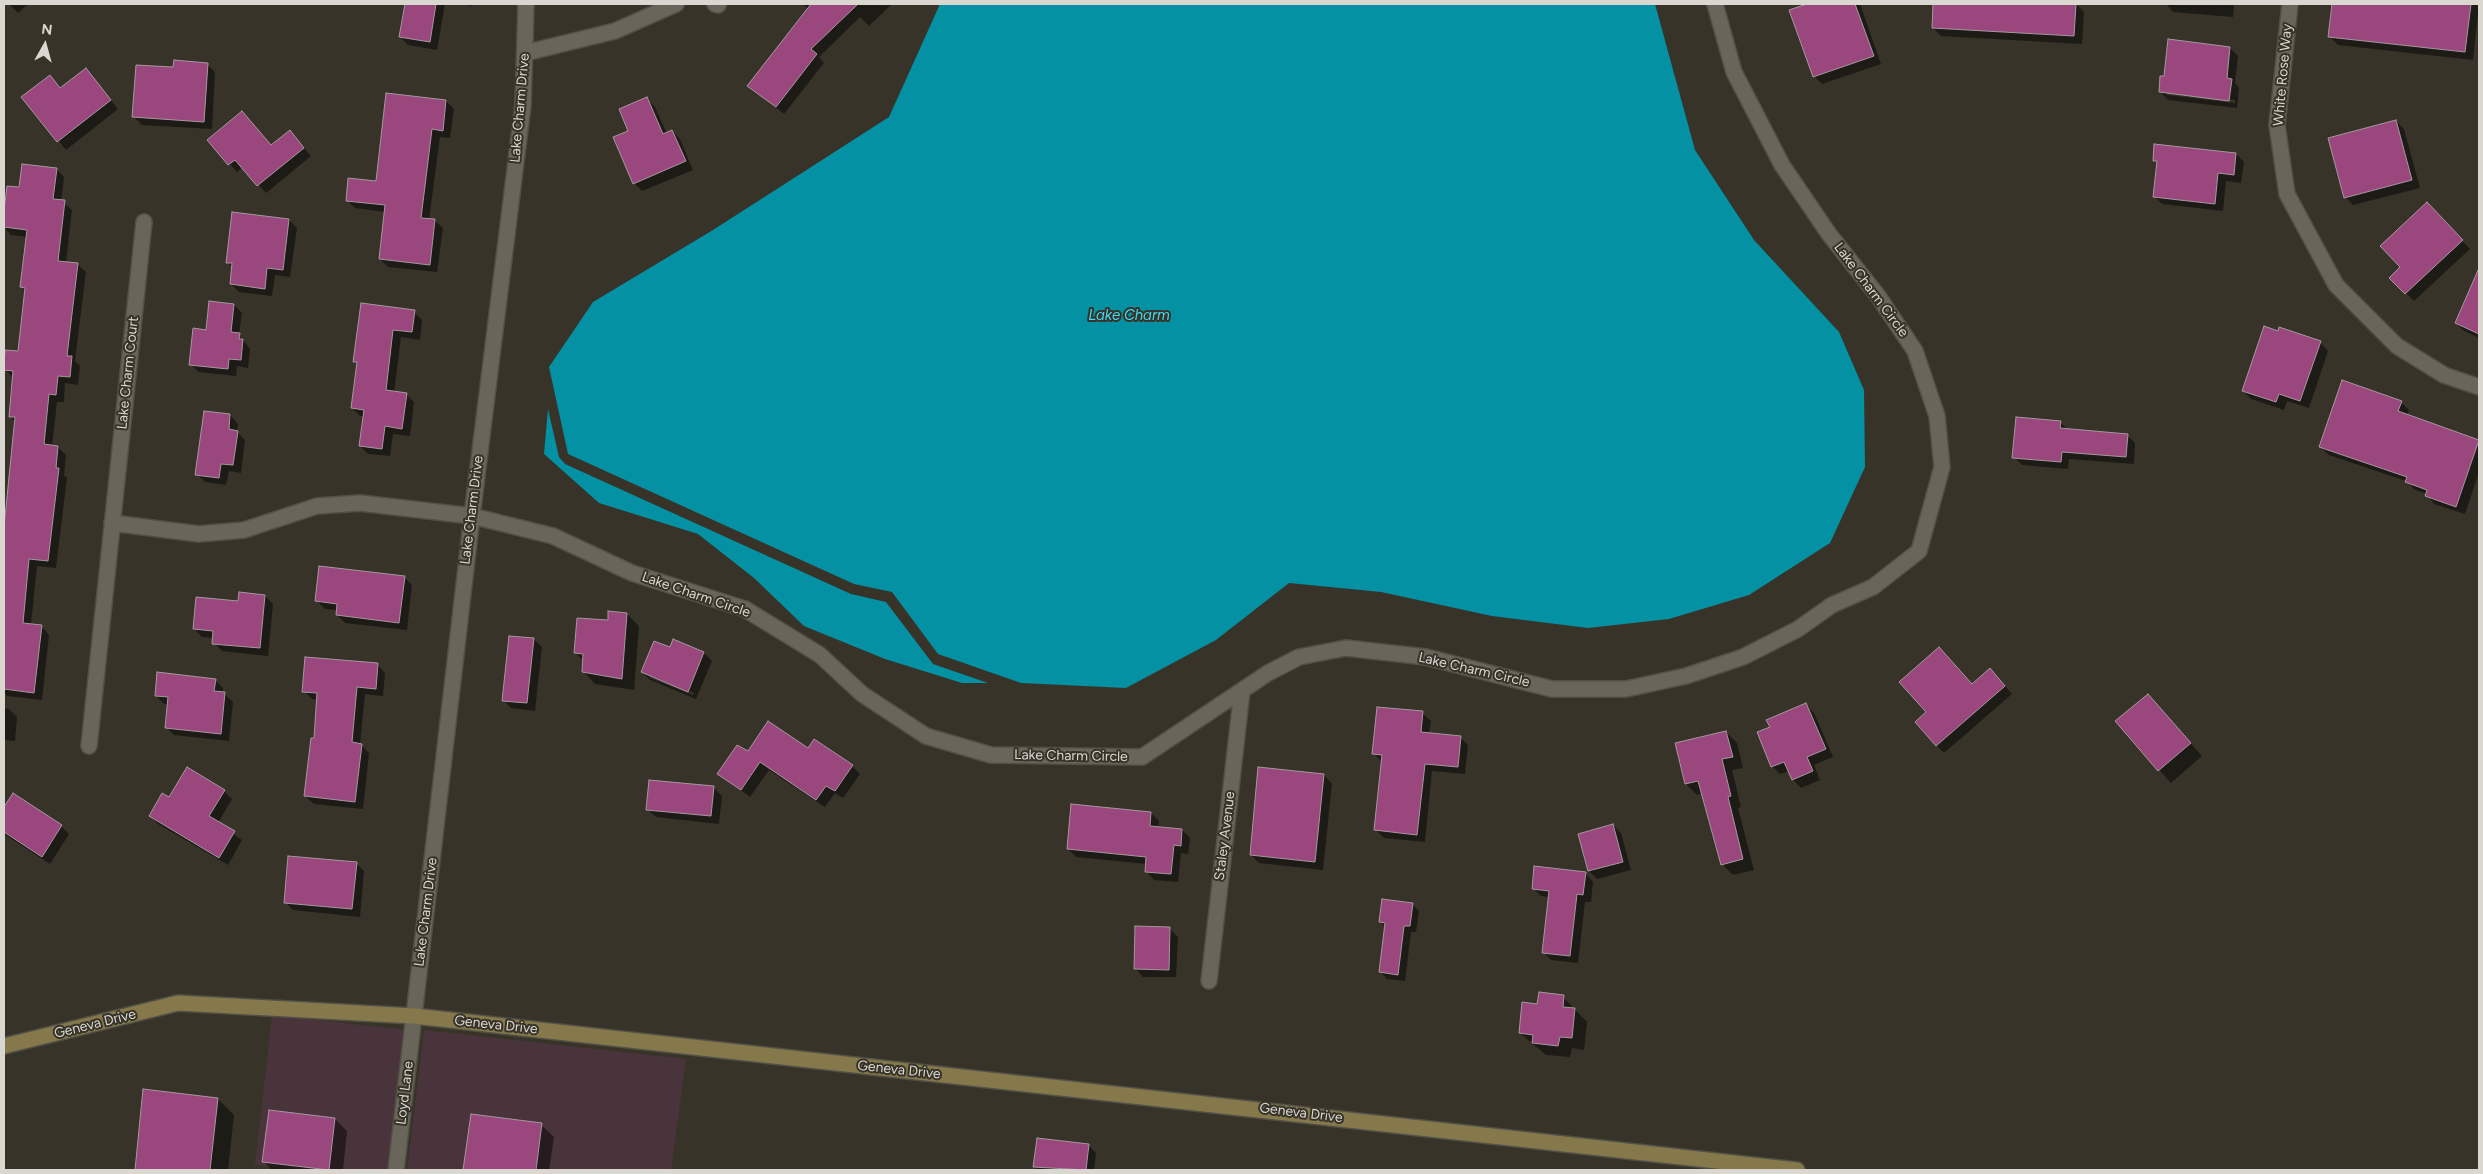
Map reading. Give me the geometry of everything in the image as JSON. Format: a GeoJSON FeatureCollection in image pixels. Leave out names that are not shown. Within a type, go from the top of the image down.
{"type":"FeatureCollection","features":[{"type":"Feature","properties":{"kind":"main road","name":"Geneva Drive"},"geometry":{"type":"LineString","coordinates":[[4,1046],[178,1003],[414,1016],[1176,1101],[1236,1106],[1788,1170]]}},
{"type":"Feature","properties":{"kind":"street","name":"Lake Charm Drive"},"geometry":{"type":"LineString","coordinates":[[414,1016],[472,516],[523,105],[526,4]]}},
{"type":"Feature","properties":{"kind":"street"},"geometry":{"type":"LineString","coordinates":[[525,53],[615,31],[676,4]]}},
{"type":"Feature","properties":{"kind":"street","name":"Lake Charm Circle"},"geometry":{"type":"LineString","coordinates":[[472,516],[553,536],[632,572],[744,610],[784,631],[820,655],[862,694],[926,736],[991,755],[1142,757],[1268,673],[1299,657],[1346,648],[1426,657],[1552,689],[1626,689],[1686,676],[1743,657],[1798,629],[1832,605],[1873,587],[1919,551],[1942,467],[1937,416],[1915,351],[1878,296],[1829,234],[1782,165],[1734,72],[1715,4]]}},
{"type":"Feature","properties":{"kind":"street","name":"White Rose Way"},"geometry":{"type":"LineString","coordinates":[[2290,4],[2277,125],[2287,194],[2336,286],[2397,346],[2444,375],[2479,387]]}},
{"type":"Feature","properties":{"kind":"street","name":"Lake Charm Court"},"geometry":{"type":"LineString","coordinates":[[89,746],[144,222]]}},
{"type":"Feature","properties":{"kind":"street"},"geometry":{"type":"LineString","coordinates":[[112,523],[199,534],[244,530],[317,506],[360,503],[472,516]]}},
{"type":"Feature","properties":{"kind":"street","name":"Staley Avenue"},"geometry":{"type":"LineString","coordinates":[[1209,981],[1242,691]]}},
{"type":"Feature","properties":{"kind":"street","name":"Loyd Lane"},"geometry":{"type":"LineString","coordinates":[[396,1170],[414,1016]]}},
{"type":"Feature","properties":{"kind":"shaded area"},"geometry":{"type":"Polygon","coordinates":[[[272,1015],[407,1030],[390,1170],[303,1170],[255,1165],[272,1015]]]}},
{"type":"Feature","properties":{"kind":"shaded area"},"geometry":{"type":"Polygon","coordinates":[[[424,1030],[686,1059],[671,1170],[407,1170],[424,1030]]]}},
{"type":"Feature","properties":{"kind":"water","name":"Lake Charm"},"geometry":{"type":"Polygon","coordinates":[[[940,4],[1655,4],[1695,150],[1754,240],[1839,332],[1864,390],[1865,467],[1830,543],[1749,595],[1669,619],[1588,628],[1492,616],[1381,592],[1289,583],[1216,640],[1126,688],[1021,683],[938,654],[892,592],[854,584],[568,454],[549,367],[593,302],[713,230],[889,117],[940,4]]]}},
{"type":"Feature","properties":{"kind":"water"},"geometry":{"type":"Polygon","coordinates":[[[548,409],[559,457],[565,464],[851,594],[886,602],[933,664],[988,683],[962,683],[885,659],[804,626],[754,578],[698,534],[599,503],[544,454],[548,409]]]}},
{"type":"Feature","properties":{"kind":"building"},"geometry":{"type":"Polygon","coordinates":[[[405,4],[436,4],[430,42],[399,37],[405,4]]]}},
{"type":"Feature","properties":{"kind":"building"},"geometry":{"type":"Polygon","coordinates":[[[811,4],[858,4],[811,49],[817,54],[776,107],[747,86],[811,4]]]}},
{"type":"Feature","properties":{"kind":"building"},"geometry":{"type":"Polygon","coordinates":[[[1807,4],[1855,4],[1874,56],[1813,77],[1789,10],[1807,4]]]}},
{"type":"Feature","properties":{"kind":"building"},"geometry":{"type":"Polygon","coordinates":[[[1933,4],[2076,4],[2074,36],[1932,28],[1933,4]]]}},
{"type":"Feature","properties":{"kind":"building"},"geometry":{"type":"Polygon","coordinates":[[[2332,4],[2471,4],[2465,52],[2328,37],[2332,4]]]}},
{"type":"Feature","properties":{"kind":"building"},"geometry":{"type":"Polygon","coordinates":[[[2168,39],[2230,47],[2227,78],[2232,79],[2229,101],[2159,92],[2160,76],[2164,76],[2168,39]]]}},
{"type":"Feature","properties":{"kind":"building"},"geometry":{"type":"Polygon","coordinates":[[[174,60],[208,63],[204,122],[132,117],[136,65],[173,67],[174,60]]]}},
{"type":"Feature","properties":{"kind":"building"},"geometry":{"type":"Polygon","coordinates":[[[86,68],[111,100],[57,142],[21,97],[50,75],[60,88],[86,68]]]}},
{"type":"Feature","properties":{"kind":"building"},"geometry":{"type":"Polygon","coordinates":[[[386,93],[446,100],[443,131],[432,129],[421,218],[435,219],[430,265],[379,259],[385,205],[346,201],[348,178],[376,181],[386,93]]]}},
{"type":"Feature","properties":{"kind":"building"},"geometry":{"type":"Polygon","coordinates":[[[647,97],[663,134],[672,130],[686,161],[633,184],[613,137],[628,131],[619,109],[647,97]]]}},
{"type":"Feature","properties":{"kind":"building"},"geometry":{"type":"Polygon","coordinates":[[[242,111],[271,145],[290,130],[304,148],[257,186],[235,160],[228,165],[207,140],[242,111]]]}},
{"type":"Feature","properties":{"kind":"building"},"geometry":{"type":"Polygon","coordinates":[[[2396,120],[2412,180],[2344,198],[2328,138],[2396,120]]]}},
{"type":"Feature","properties":{"kind":"building"},"geometry":{"type":"Polygon","coordinates":[[[2154,144],[2236,153],[2234,175],[2218,173],[2215,204],[2153,197],[2157,161],[2153,161],[2154,144]]]}},
{"type":"Feature","properties":{"kind":"building"},"geometry":{"type":"Polygon","coordinates":[[[22,164],[57,168],[53,199],[65,200],[58,261],[78,263],[67,356],[72,356],[70,377],[58,376],[56,395],[49,394],[44,444],[58,446],[56,468],[59,468],[48,561],[29,559],[23,623],[42,625],[34,693],[4,689],[4,527],[15,417],[9,417],[13,371],[4,370],[4,365],[5,350],[18,351],[25,288],[20,287],[27,230],[4,227],[4,211],[7,186],[19,187],[22,164]]]}},
{"type":"Feature","properties":{"kind":"building"},"geometry":{"type":"Polygon","coordinates":[[[2427,202],[2463,240],[2405,294],[2389,278],[2400,267],[2380,246],[2427,202]]]}},
{"type":"Feature","properties":{"kind":"building"},"geometry":{"type":"Polygon","coordinates":[[[232,212],[289,219],[283,270],[267,268],[265,289],[230,284],[232,263],[226,263],[232,212]]]}},
{"type":"Feature","properties":{"kind":"building"},"geometry":{"type":"Polygon","coordinates":[[[2479,268],[2479,334],[2455,323],[2479,268]]]}},
{"type":"Feature","properties":{"kind":"building"},"geometry":{"type":"Polygon","coordinates":[[[209,301],[234,304],[231,332],[240,333],[239,339],[243,339],[241,360],[229,359],[228,369],[189,365],[193,328],[206,330],[209,301]]]}},
{"type":"Feature","properties":{"kind":"building"},"geometry":{"type":"Polygon","coordinates":[[[361,303],[415,310],[412,332],[393,330],[386,390],[407,393],[402,429],[385,426],[382,449],[359,446],[364,410],[351,408],[357,362],[353,362],[361,303]]]}},
{"type":"Feature","properties":{"kind":"building"},"geometry":{"type":"Polygon","coordinates":[[[2264,326],[2278,331],[2279,327],[2321,341],[2300,401],[2279,394],[2276,402],[2242,391],[2264,326]]]}},
{"type":"Feature","properties":{"kind":"building"},"geometry":{"type":"Polygon","coordinates":[[[2342,380],[2402,401],[2398,411],[2479,440],[2456,507],[2425,496],[2427,490],[2405,482],[2407,477],[2319,447],[2342,380]]]}},
{"type":"Feature","properties":{"kind":"building"},"geometry":{"type":"Polygon","coordinates":[[[204,411],[230,414],[229,429],[238,431],[233,465],[221,464],[219,478],[195,475],[204,411]]]}},
{"type":"Feature","properties":{"kind":"building"},"geometry":{"type":"Polygon","coordinates":[[[2016,417],[2061,421],[2060,428],[2128,434],[2126,457],[2062,452],[2061,462],[2012,458],[2016,417]]]}},
{"type":"Feature","properties":{"kind":"building"},"geometry":{"type":"Polygon","coordinates":[[[319,566],[405,576],[399,623],[336,615],[337,604],[315,601],[319,566]]]}},
{"type":"Feature","properties":{"kind":"building"},"geometry":{"type":"Polygon","coordinates":[[[239,592],[265,595],[260,648],[212,644],[213,631],[193,629],[196,597],[238,601],[239,592]]]}},
{"type":"Feature","properties":{"kind":"building"},"geometry":{"type":"Polygon","coordinates":[[[608,611],[627,613],[622,679],[582,672],[583,654],[574,653],[577,618],[608,620],[608,611]]]}},
{"type":"Feature","properties":{"kind":"building"},"geometry":{"type":"Polygon","coordinates":[[[509,636],[534,638],[527,703],[502,701],[509,636]]]}},
{"type":"Feature","properties":{"kind":"building"},"geometry":{"type":"Polygon","coordinates":[[[673,639],[704,652],[688,692],[641,672],[654,641],[670,647],[673,639]]]}},
{"type":"Feature","properties":{"kind":"building"},"geometry":{"type":"Polygon","coordinates":[[[1939,647],[1972,684],[1990,668],[2005,686],[1936,746],[1915,722],[1926,712],[1899,682],[1939,647]]]}},
{"type":"Feature","properties":{"kind":"building"},"geometry":{"type":"Polygon","coordinates":[[[305,657],[378,663],[376,689],[357,687],[352,742],[362,744],[355,802],[304,796],[311,738],[314,738],[317,693],[302,692],[305,657]]]}},
{"type":"Feature","properties":{"kind":"building"},"geometry":{"type":"Polygon","coordinates":[[[157,672],[216,679],[214,691],[225,692],[221,734],[165,728],[168,697],[155,696],[157,672]]]}},
{"type":"Feature","properties":{"kind":"building"},"geometry":{"type":"Polygon","coordinates":[[[2148,694],[2191,743],[2158,771],[2115,721],[2148,694]]]}},
{"type":"Feature","properties":{"kind":"building"},"geometry":{"type":"Polygon","coordinates":[[[1806,703],[1826,749],[1807,757],[1813,771],[1792,780],[1784,762],[1771,767],[1757,732],[1770,727],[1766,720],[1806,703]]]}},
{"type":"Feature","properties":{"kind":"building"},"geometry":{"type":"Polygon","coordinates":[[[1377,707],[1423,711],[1421,732],[1461,736],[1458,767],[1425,764],[1417,835],[1374,830],[1382,755],[1372,754],[1377,707]]]}},
{"type":"Feature","properties":{"kind":"building"},"geometry":{"type":"Polygon","coordinates":[[[768,721],[808,748],[814,739],[853,765],[835,791],[826,786],[816,800],[760,762],[741,790],[717,774],[737,745],[748,751],[768,721]]]}},
{"type":"Feature","properties":{"kind":"building"},"geometry":{"type":"Polygon","coordinates":[[[1726,731],[1733,757],[1722,759],[1731,796],[1728,797],[1743,859],[1721,865],[1698,781],[1685,784],[1675,743],[1726,731]]]}},
{"type":"Feature","properties":{"kind":"building"},"geometry":{"type":"Polygon","coordinates":[[[187,767],[225,790],[209,816],[235,831],[219,858],[149,816],[162,793],[169,797],[187,767]]]}},
{"type":"Feature","properties":{"kind":"building"},"geometry":{"type":"Polygon","coordinates":[[[1258,767],[1324,774],[1315,862],[1250,855],[1258,767]]]}},
{"type":"Feature","properties":{"kind":"building"},"geometry":{"type":"Polygon","coordinates":[[[649,780],[714,786],[711,816],[646,810],[649,780]]]}},
{"type":"Feature","properties":{"kind":"building"},"geometry":{"type":"Polygon","coordinates":[[[13,793],[62,825],[42,857],[4,832],[4,807],[13,793]]]}},
{"type":"Feature","properties":{"kind":"building"},"geometry":{"type":"Polygon","coordinates":[[[1071,804],[1151,812],[1150,826],[1182,829],[1181,846],[1174,845],[1171,874],[1145,872],[1146,857],[1067,849],[1071,804]]]}},
{"type":"Feature","properties":{"kind":"building"},"geometry":{"type":"Polygon","coordinates":[[[1613,824],[1623,862],[1588,871],[1578,834],[1613,824]]]}},
{"type":"Feature","properties":{"kind":"building"},"geometry":{"type":"Polygon","coordinates":[[[288,856],[357,862],[352,909],[284,903],[288,856]]]}},
{"type":"Feature","properties":{"kind":"building"},"geometry":{"type":"Polygon","coordinates":[[[1534,866],[1586,872],[1583,895],[1577,894],[1570,956],[1542,953],[1549,891],[1532,889],[1534,866]]]}},
{"type":"Feature","properties":{"kind":"building"},"geometry":{"type":"Polygon","coordinates":[[[1382,899],[1413,903],[1410,926],[1404,926],[1398,975],[1379,972],[1385,923],[1379,922],[1382,899]]]}},
{"type":"Feature","properties":{"kind":"building"},"geometry":{"type":"Polygon","coordinates":[[[1135,926],[1170,927],[1169,970],[1134,969],[1135,926]]]}},
{"type":"Feature","properties":{"kind":"building"},"geometry":{"type":"Polygon","coordinates":[[[1539,992],[1564,995],[1563,1007],[1575,1008],[1572,1038],[1560,1037],[1558,1046],[1532,1043],[1533,1035],[1519,1033],[1522,1002],[1537,1004],[1539,992]]]}},
{"type":"Feature","properties":{"kind":"building"},"geometry":{"type":"Polygon","coordinates":[[[143,1089],[218,1098],[210,1170],[135,1170],[143,1089]]]}},
{"type":"Feature","properties":{"kind":"building"},"geometry":{"type":"Polygon","coordinates":[[[269,1110],[335,1118],[329,1170],[262,1162],[269,1110]]]}},
{"type":"Feature","properties":{"kind":"building"},"geometry":{"type":"Polygon","coordinates":[[[471,1114],[542,1123],[536,1170],[463,1170],[471,1114]]]}},
{"type":"Feature","properties":{"kind":"building"},"geometry":{"type":"Polygon","coordinates":[[[1037,1138],[1089,1144],[1086,1170],[1033,1167],[1037,1138]]]}}]}
